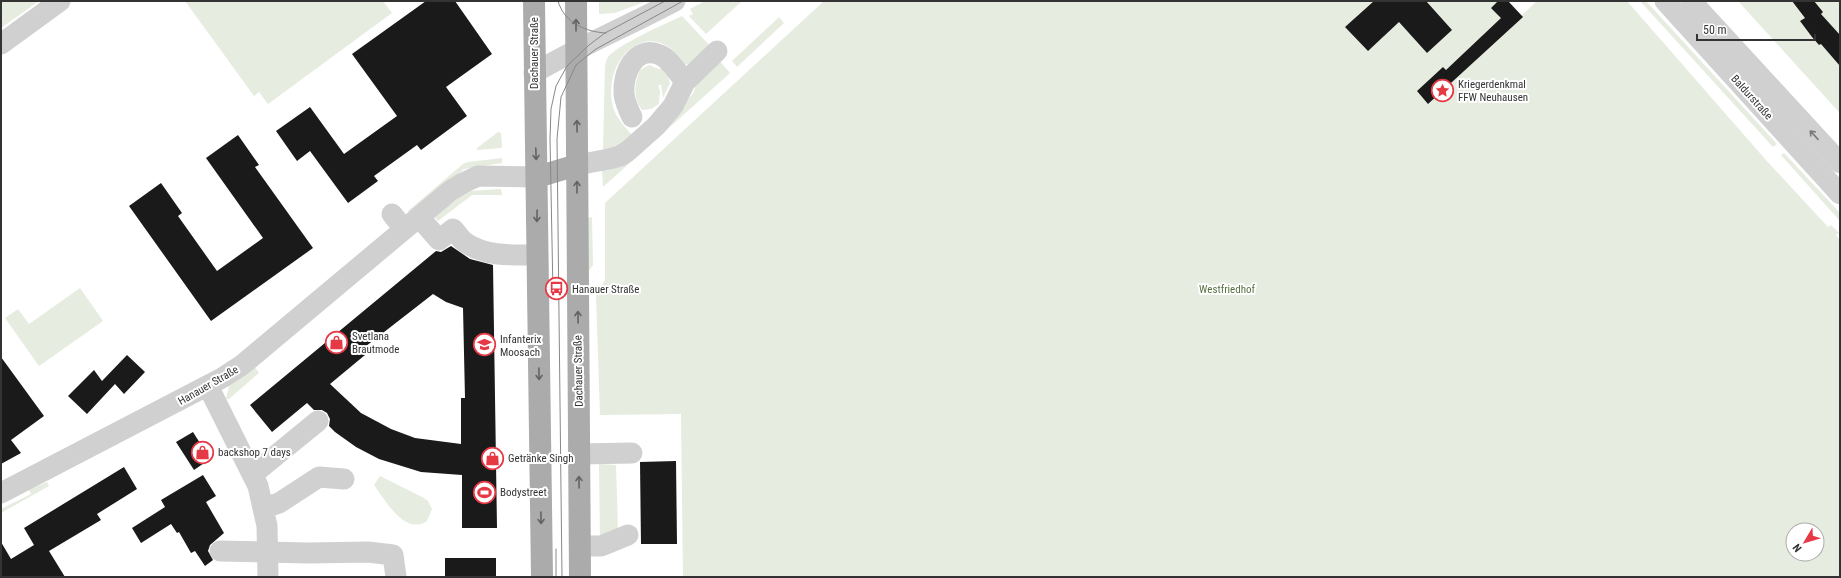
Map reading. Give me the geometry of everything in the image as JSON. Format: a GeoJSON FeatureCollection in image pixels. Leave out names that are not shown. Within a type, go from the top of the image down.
{"type":"FeatureCollection","features":[{"type":"Feature","properties":{"kind":"main road","name":"Dachauer Straße"},"geometry":{"type":"LineString","coordinates":[[534,1],[542,577]]}},
{"type":"Feature","properties":{"kind":"main road","name":"Dachauer Straße"},"geometry":{"type":"LineString","coordinates":[[576,1],[580,577]]}},
{"type":"Feature","properties":{"kind":"main road"},"geometry":{"type":"LineString","coordinates":[[537,178],[577,165]]}},
{"type":"Feature","properties":{"kind":"street"},"geometry":{"type":"LineString","coordinates":[[1,44],[60,1]]}},
{"type":"Feature","properties":{"kind":"street"},"geometry":{"type":"LineString","coordinates":[[534,73],[576,49],[602,38],[675,1]]}},
{"type":"Feature","properties":{"kind":"street","name":"Baldurstraße"},"geometry":{"type":"LineString","coordinates":[[1664,1],[1836,181]]}},
{"type":"Feature","properties":{"kind":"street"},"geometry":{"type":"LineString","coordinates":[[1691,1],[1840,164]]}},
{"type":"Feature","properties":{"kind":"street"},"geometry":{"type":"LineString","coordinates":[[577,165],[620,156],[628,151],[656,126],[673,106],[685,82],[717,51]]}},
{"type":"Feature","properties":{"kind":"street"},"geometry":{"type":"LineString","coordinates":[[632,117],[625,102],[624,84],[630,63],[639,56],[653,53],[660,55],[670,63],[685,82]]}},
{"type":"Feature","properties":{"kind":"street","name":"Hanauer Straße"},"geometry":{"type":"LineString","coordinates":[[1,493],[208,386],[242,365],[405,220],[463,183],[478,176],[537,178]]}},
{"type":"Feature","properties":{"kind":"street"},"geometry":{"type":"LineString","coordinates":[[405,220],[439,240],[453,229],[464,243],[481,251],[513,255],[537,255]]}},
{"type":"Feature","properties":{"kind":"street"},"geometry":{"type":"LineString","coordinates":[[208,386],[258,486],[267,526],[268,577]]}},
{"type":"Feature","properties":{"kind":"street"},"geometry":{"type":"LineString","coordinates":[[253,474],[318,421]]}},
{"type":"Feature","properties":{"kind":"street"},"geometry":{"type":"LineString","coordinates":[[579,454],[632,453]]}},
{"type":"Feature","properties":{"kind":"street"},"geometry":{"type":"LineString","coordinates":[[264,508],[279,503],[319,476],[344,479]]}},
{"type":"Feature","properties":{"kind":"street"},"geometry":{"type":"LineString","coordinates":[[580,546],[601,546],[628,535]]}},
{"type":"Feature","properties":{"kind":"street"},"geometry":{"type":"LineString","coordinates":[[220,551],[368,552],[393,555],[396,577]]}},
{"type":"Feature","properties":{"kind":"green space"},"geometry":{"type":"Polygon","coordinates":[[[1,1],[39,1],[1,28],[1,1]]]}},
{"type":"Feature","properties":{"kind":"green space"},"geometry":{"type":"Polygon","coordinates":[[[185,1],[383,1],[392,13],[268,104],[259,92],[254,96],[185,1]]]}},
{"type":"Feature","properties":{"kind":"green space"},"geometry":{"type":"Polygon","coordinates":[[[599,1],[647,1],[615,13],[599,14],[599,1]]]}},
{"type":"Feature","properties":{"kind":"green space"},"geometry":{"type":"Polygon","coordinates":[[[705,1],[742,1],[706,34],[689,16],[693,14],[690,9],[705,1]]]}},
{"type":"Feature","properties":{"kind":"green space","name":"Westfriedhof"},"geometry":{"type":"Polygon","coordinates":[[[824,1],[1508,1],[1521,16],[1537,1],[1627,1],[1765,159],[1828,227],[1831,225],[1839,233],[1836,235],[1840,240],[1840,577],[683,577],[681,414],[600,415],[596,295],[605,280],[605,203],[824,1]]]}},
{"type":"Feature","properties":{"kind":"green space"},"geometry":{"type":"Polygon","coordinates":[[[1640,1],[1646,1],[1777,144],[1773,147],[1640,1]]]}},
{"type":"Feature","properties":{"kind":"green space"},"geometry":{"type":"Polygon","coordinates":[[[1738,1],[1840,1],[1840,113],[1837,110],[1738,1]]]}},
{"type":"Feature","properties":{"kind":"green space"},"geometry":{"type":"Polygon","coordinates":[[[682,16],[711,47],[690,65],[685,64],[672,49],[658,42],[644,42],[632,48],[622,58],[614,72],[611,89],[614,111],[632,135],[620,145],[603,150],[606,60],[614,52],[632,40],[682,16]]]}},
{"type":"Feature","properties":{"kind":"green space"},"geometry":{"type":"Polygon","coordinates":[[[779,17],[784,23],[737,67],[732,61],[779,17]]]}},
{"type":"Feature","properties":{"kind":"green space"},"geometry":{"type":"Polygon","coordinates":[[[718,59],[730,73],[603,187],[602,167],[673,118],[694,92],[697,79],[718,59]]]}},
{"type":"Feature","properties":{"kind":"green space"},"geometry":{"type":"Polygon","coordinates":[[[649,65],[659,69],[662,68],[668,76],[670,83],[663,98],[661,85],[658,85],[660,91],[659,104],[651,109],[642,110],[637,101],[635,91],[640,70],[649,65]]]}},
{"type":"Feature","properties":{"kind":"green space"},"geometry":{"type":"Polygon","coordinates":[[[498,132],[501,133],[501,148],[477,150],[477,148],[498,132]]]}},
{"type":"Feature","properties":{"kind":"green space"},"geometry":{"type":"Polygon","coordinates":[[[1784,153],[1840,213],[1840,221],[1781,155],[1784,153]]]}},
{"type":"Feature","properties":{"kind":"green space"},"geometry":{"type":"Polygon","coordinates":[[[502,158],[502,163],[464,169],[410,214],[408,211],[463,164],[468,162],[502,158]]]}},
{"type":"Feature","properties":{"kind":"green space"},"geometry":{"type":"Polygon","coordinates":[[[501,189],[502,195],[472,195],[438,221],[434,216],[468,191],[501,189]]]}},
{"type":"Feature","properties":{"kind":"green space"},"geometry":{"type":"Polygon","coordinates":[[[592,217],[593,265],[588,272],[588,218],[592,217]]]}},
{"type":"Feature","properties":{"kind":"green space"},"geometry":{"type":"Polygon","coordinates":[[[80,288],[103,321],[39,366],[5,318],[18,309],[29,324],[80,288]]]}},
{"type":"Feature","properties":{"kind":"green space"},"geometry":{"type":"Polygon","coordinates":[[[254,366],[259,373],[229,399],[226,399],[229,386],[254,366]]]}},
{"type":"Feature","properties":{"kind":"green space"},"geometry":{"type":"Polygon","coordinates":[[[599,464],[616,465],[618,530],[600,540],[599,464]]]}},
{"type":"Feature","properties":{"kind":"green space"},"geometry":{"type":"Polygon","coordinates":[[[380,476],[428,501],[432,509],[427,521],[419,524],[411,524],[396,514],[374,485],[380,476]]]}},
{"type":"Feature","properties":{"kind":"green space"},"geometry":{"type":"Polygon","coordinates":[[[47,482],[49,486],[1,513],[1,509],[31,494],[29,490],[47,482]]]}},
{"type":"Feature","properties":{"kind":"building"},"geometry":{"type":"Polygon","coordinates":[[[426,1],[455,1],[492,54],[446,87],[467,116],[421,150],[417,145],[374,176],[378,181],[348,203],[310,151],[297,161],[276,131],[310,107],[344,154],[397,116],[352,54],[426,1]]]}},
{"type":"Feature","properties":{"kind":"building"},"geometry":{"type":"Polygon","coordinates":[[[1374,1],[1426,1],[1452,30],[1427,53],[1399,22],[1368,51],[1345,27],[1374,1]]]}},
{"type":"Feature","properties":{"kind":"building"},"geometry":{"type":"Polygon","coordinates":[[[1498,1],[1508,1],[1523,17],[1428,104],[1417,91],[1443,67],[1446,70],[1501,18],[1491,8],[1498,1]]]}},
{"type":"Feature","properties":{"kind":"building"},"geometry":{"type":"Polygon","coordinates":[[[1792,1],[1814,1],[1823,12],[1821,14],[1840,35],[1840,66],[1821,44],[1819,45],[1800,21],[1805,18],[1792,1]]]}},
{"type":"Feature","properties":{"kind":"building"},"geometry":{"type":"Polygon","coordinates":[[[238,135],[259,165],[255,167],[313,248],[211,321],[129,206],[161,183],[182,213],[178,216],[217,271],[263,238],[206,158],[238,135]]]}},
{"type":"Feature","properties":{"kind":"building"},"geometry":{"type":"Polygon","coordinates":[[[451,246],[470,259],[493,265],[497,528],[462,528],[462,475],[421,472],[379,459],[356,447],[335,432],[329,426],[330,419],[327,413],[322,410],[314,410],[307,403],[272,432],[250,405],[436,251],[441,252],[451,246]],[[433,294],[361,350],[365,355],[330,384],[361,413],[391,429],[415,438],[461,444],[461,398],[465,398],[463,308],[446,302],[433,294]]]}},
{"type":"Feature","properties":{"kind":"building"},"geometry":{"type":"Polygon","coordinates":[[[127,355],[145,372],[124,394],[115,384],[87,414],[68,396],[94,370],[102,381],[127,355]]]}},
{"type":"Feature","properties":{"kind":"building"},"geometry":{"type":"Polygon","coordinates":[[[1,357],[44,416],[11,440],[21,453],[1,464],[1,357]]]}},
{"type":"Feature","properties":{"kind":"building"},"geometry":{"type":"Polygon","coordinates":[[[193,432],[210,459],[194,470],[176,442],[193,432]]]}},
{"type":"Feature","properties":{"kind":"building"},"geometry":{"type":"Polygon","coordinates":[[[676,461],[677,544],[641,544],[640,462],[676,461]]]}},
{"type":"Feature","properties":{"kind":"building"},"geometry":{"type":"Polygon","coordinates":[[[124,467],[137,489],[97,514],[101,520],[49,551],[65,577],[1,577],[1,542],[11,559],[34,545],[24,528],[124,467]]]}},
{"type":"Feature","properties":{"kind":"building"},"geometry":{"type":"Polygon","coordinates":[[[203,475],[216,496],[206,502],[224,533],[210,545],[208,551],[213,560],[205,566],[195,551],[191,553],[179,532],[177,533],[171,524],[141,543],[132,528],[165,507],[161,500],[203,475]]]}},
{"type":"Feature","properties":{"kind":"building"},"geometry":{"type":"Polygon","coordinates":[[[445,558],[496,558],[496,577],[445,577],[445,558]]]}},
{"type":"Feature","properties":{"kind":"tram line"},"geometry":{"type":"LineString","coordinates":[[558,1],[561,9],[571,21],[591,31],[606,33]]}},
{"type":"Feature","properties":{"kind":"tram line"},"geometry":{"type":"LineString","coordinates":[[553,293],[550,139],[551,109],[556,86],[567,66],[589,45],[605,33],[665,1]]}},
{"type":"Feature","properties":{"kind":"tram line"},"geometry":{"type":"LineString","coordinates":[[562,577],[557,139],[561,97],[576,65],[596,49],[683,1]]}},
{"type":"Feature","properties":{"kind":"tram line"},"geometry":{"type":"LineString","coordinates":[[556,549],[556,577]]}},
{"type":"Feature","properties":{"kind":"place","name":"Kriegerdenkmal FFW Neuhausen"},"geometry":{"type":"Point","coordinates":[1443,90]}},
{"type":"Feature","properties":{"kind":"place","name":"Hanauer Straße"},"geometry":{"type":"Point","coordinates":[557,289]}},
{"type":"Feature","properties":{"kind":"place","name":"Svetlana Brautmode"},"geometry":{"type":"Point","coordinates":[336,342]}},
{"type":"Feature","properties":{"kind":"place","name":"Infanterix Moosach"},"geometry":{"type":"Point","coordinates":[485,345]}},
{"type":"Feature","properties":{"kind":"place","name":"backshop 7 days"},"geometry":{"type":"Point","coordinates":[203,452]}},
{"type":"Feature","properties":{"kind":"place","name":"Getränke Singh"},"geometry":{"type":"Point","coordinates":[492,458]}},
{"type":"Feature","properties":{"kind":"place","name":"Bodystreet"},"geometry":{"type":"Point","coordinates":[485,492]}}]}
